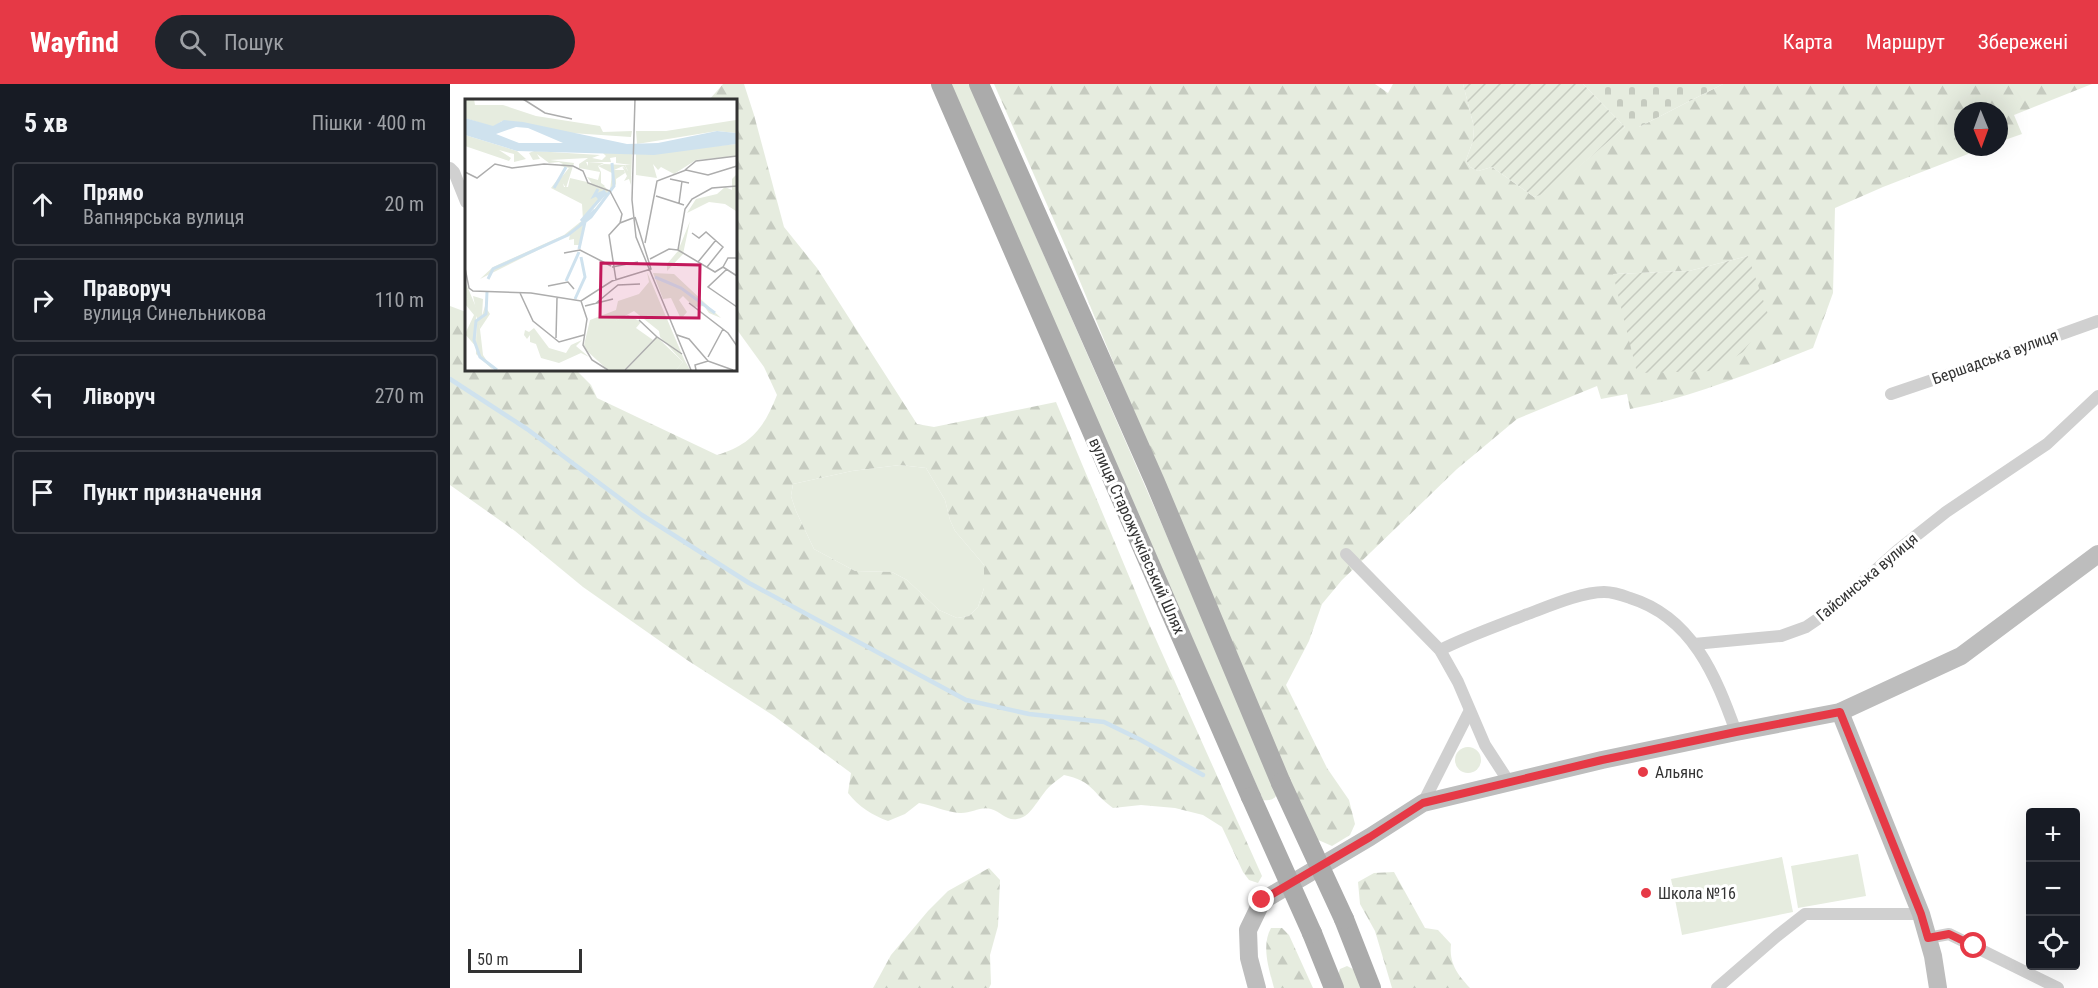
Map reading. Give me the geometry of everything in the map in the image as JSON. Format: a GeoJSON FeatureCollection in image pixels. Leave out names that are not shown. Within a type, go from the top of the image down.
{"type":"FeatureCollection","features":[{"type":"Feature","properties":{"kind":"main road","name":"вулиця Старожучківський Шлях"},"geometry":{"type":"LineString","coordinates":[[940,84],[1312,933],[1334,988]]}},
{"type":"Feature","properties":{"kind":"main road"},"geometry":{"type":"LineString","coordinates":[[979,84],[1155,482],[1281,783],[1344,919],[1371,988]]}},
{"type":"Feature","properties":{"kind":"main road"},"geometry":{"type":"LineString","coordinates":[[1323,959],[1354,946]]}},
{"type":"Feature","properties":{"kind":"street"},"geometry":{"type":"LineString","coordinates":[[450,168],[454,172],[465,200]]}},
{"type":"Feature","properties":{"kind":"street","name":"Бершадська вулиця"},"geometry":{"type":"LineString","coordinates":[[1891,394],[2098,321]]}},
{"type":"Feature","properties":{"kind":"street","name":"Гайсинська вулиця"},"geometry":{"type":"LineString","coordinates":[[1694,644],[1781,636],[1806,627],[1831,610],[1898,550],[1946,512],[2047,444],[2098,396]]}},
{"type":"Feature","properties":{"kind":"street"},"geometry":{"type":"LineString","coordinates":[[1346,554],[1440,650],[1458,682],[1485,745],[1509,782]]}},
{"type":"Feature","properties":{"kind":"street"},"geometry":{"type":"LineString","coordinates":[[1257,988],[1249,958],[1248,930],[1262,900],[1423,803],[1736,732],[1840,712],[1961,656],[2098,554]]}},
{"type":"Feature","properties":{"kind":"street"},"geometry":{"type":"LineString","coordinates":[[1440,650],[1460,640],[1565,601],[1603,592],[1618,594],[1649,604],[1661,611],[1700,651],[1721,690],[1736,732]]}},
{"type":"Feature","properties":{"kind":"street"},"geometry":{"type":"LineString","coordinates":[[1423,803],[1469,712]]}},
{"type":"Feature","properties":{"kind":"street"},"geometry":{"type":"LineString","coordinates":[[1840,712],[1921,914],[1938,988]]}},
{"type":"Feature","properties":{"kind":"street"},"geometry":{"type":"LineString","coordinates":[[1717,988],[1804,914],[1921,914]]}},
{"type":"Feature","properties":{"kind":"street"},"geometry":{"type":"LineString","coordinates":[[1928,938],[1949,934],[2058,988]]}},
{"type":"Feature","properties":{"kind":"green space"},"geometry":{"type":"Polygon","coordinates":[[[723,84],[744,84],[784,227],[817,268],[917,424],[934,427],[1056,402],[1149,624],[1262,876],[1258,883],[1249,880],[1243,872],[1222,827],[1203,815],[1175,808],[1141,805],[1113,808],[1081,780],[1064,775],[1049,787],[1028,814],[1019,818],[1010,819],[987,808],[959,813],[919,803],[905,814],[888,821],[877,816],[861,806],[848,793],[851,773],[774,716],[687,660],[583,587],[515,531],[450,485],[450,306],[465,312],[465,370],[576,370],[591,385],[597,398],[717,455],[739,446],[755,434],[767,417],[777,395],[764,367],[736,328],[736,99],[710,99],[723,84]],[[900,465],[852,471],[793,484],[791,496],[814,549],[855,571],[892,572],[907,580],[939,610],[957,618],[969,616],[978,607],[984,588],[984,565],[955,531],[945,500],[926,468],[900,465]]]}},
{"type":"Feature","properties":{"kind":"green space"},"geometry":{"type":"Polygon","coordinates":[[[950,84],[969,84],[1279,792],[1272,799],[1263,800],[950,84]]]}},
{"type":"Feature","properties":{"kind":"green space"},"geometry":{"type":"Polygon","coordinates":[[[994,84],[1375,84],[1388,93],[1393,84],[1463,84],[1474,127],[1473,141],[1466,160],[1470,167],[1478,171],[1492,167],[1534,197],[1550,191],[1625,127],[1639,127],[1723,84],[2092,84],[2014,115],[2022,134],[2008,139],[2008,102],[1954,102],[1954,156],[1963,156],[1835,208],[1833,293],[1813,348],[1723,383],[1677,398],[1630,409],[1627,394],[1601,399],[1597,386],[1517,419],[1457,469],[1342,580],[1322,604],[1309,641],[1286,685],[1327,768],[1349,800],[1355,824],[1350,835],[1332,846],[1316,839],[1296,805],[1067,250],[994,84]],[[1748,256],[1689,271],[1613,274],[1743,352],[1748,256]]]}},
{"type":"Feature","properties":{"kind":"green space"},"geometry":{"type":"Polygon","coordinates":[[[1463,84],[1583,84],[1625,127],[1550,192],[1534,197],[1492,167],[1478,171],[1470,167],[1466,160],[1473,141],[1474,127],[1463,84]]]}},
{"type":"Feature","properties":{"kind":"green space"},"geometry":{"type":"Polygon","coordinates":[[[1583,84],[1723,84],[1639,127],[1625,127],[1583,84]]]}},
{"type":"Feature","properties":{"kind":"green space"},"geometry":{"type":"Polygon","coordinates":[[[1748,256],[1769,317],[1743,352],[1713,371],[1637,373],[1613,274],[1689,271],[1748,256]]]}},
{"type":"Feature","properties":{"kind":"green space"},"geometry":{"type":"Polygon","coordinates":[[[900,465],[926,468],[945,500],[955,531],[984,565],[984,588],[978,607],[969,616],[957,618],[939,610],[907,580],[892,572],[855,571],[814,549],[796,511],[791,496],[793,484],[852,471],[900,465]]]}},
{"type":"Feature","properties":{"kind":"green space"},"geometry":{"type":"Polygon","coordinates":[[[1468,747],[1477,751],[1481,760],[1477,769],[1468,773],[1459,769],[1455,760],[1459,751],[1468,747]]]}},
{"type":"Feature","properties":{"kind":"green space"},"geometry":{"type":"Polygon","coordinates":[[[1858,854],[1866,896],[1798,908],[1791,866],[1858,854]]]}},
{"type":"Feature","properties":{"kind":"green space"},"geometry":{"type":"Polygon","coordinates":[[[1782,857],[1793,912],[1682,935],[1671,879],[1782,857]]]}},
{"type":"Feature","properties":{"kind":"green space"},"geometry":{"type":"Polygon","coordinates":[[[989,868],[1000,880],[998,926],[990,955],[991,984],[989,988],[873,988],[891,955],[928,911],[948,891],[989,868]]]}},
{"type":"Feature","properties":{"kind":"green space"},"geometry":{"type":"Polygon","coordinates":[[[1394,872],[1425,928],[1438,930],[1451,944],[1451,957],[1455,968],[1470,988],[1392,988],[1375,931],[1360,904],[1358,882],[1374,873],[1394,872]]]}},
{"type":"Feature","properties":{"kind":"green space"},"geometry":{"type":"Polygon","coordinates":[[[1271,928],[1282,928],[1289,935],[1313,988],[1274,988],[1266,950],[1271,928]]]}},
{"type":"Feature","properties":{"kind":"green space"},"geometry":{"type":"Polygon","coordinates":[[[1347,966],[1355,970],[1362,988],[1343,988],[1338,975],[1340,969],[1347,966]]]}},
{"type":"Feature","properties":{"kind":"waterway"},"geometry":{"type":"LineString","coordinates":[[450,379],[527,429],[642,515],[749,583],[966,700],[1029,714],[1104,722],[1203,775]]}},
{"type":"Feature","properties":{"kind":"place","name":"Альянс"},"geometry":{"type":"Point","coordinates":[1643,772]}},
{"type":"Feature","properties":{"kind":"place","name":"Школа №16"},"geometry":{"type":"Point","coordinates":[1646,893]}},
{"type":"Feature","properties":{"kind":"route"},"geometry":{"type":"LineString","coordinates":[[1262,900],[1423,803],[1602,760],[1840,712],[1921,914],[1928,938],[1949,934],[1974,946]]}}]}
